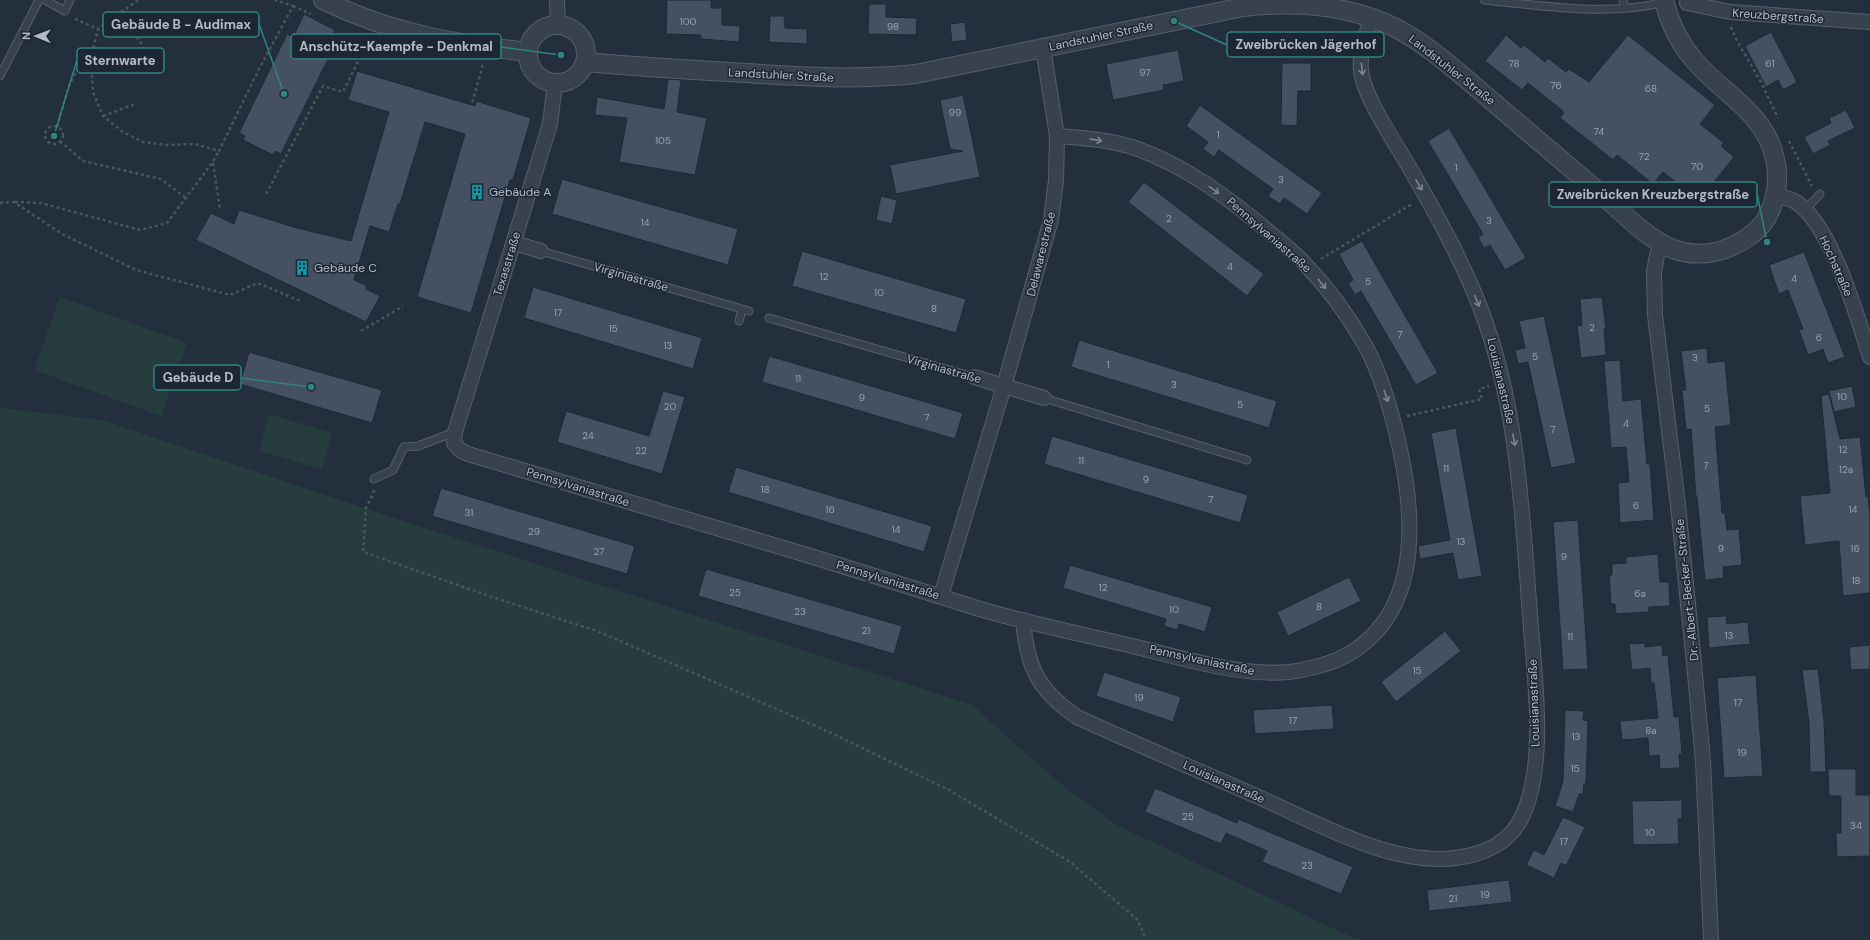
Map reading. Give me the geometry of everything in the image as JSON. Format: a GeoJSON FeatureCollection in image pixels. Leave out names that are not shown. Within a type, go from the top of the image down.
{"type":"FeatureCollection","features":[{"type":"Feature","properties":{"kind":"street"},"geometry":{"type":"LineString","coordinates":[[324,0],[380,23],[434,39],[472,46],[528,52]]}},
{"type":"Feature","properties":{"kind":"street"},"geometry":{"type":"LineString","coordinates":[[557,0],[558,24]]}},
{"type":"Feature","properties":{"kind":"street","name":"Landstuhler Straße"},"geometry":{"type":"LineString","coordinates":[[586,62],[734,72],[860,78],[916,74],[1243,7],[1293,2],[1331,7],[1372,18],[1394,27],[1417,40],[1441,58],[1640,228],[1672,248],[1696,254],[1713,254],[1730,248],[1756,231],[1766,218],[1776,196],[1778,174],[1775,157],[1769,139],[1755,118],[1689,54],[1670,23],[1664,1]]}},
{"type":"Feature","properties":{"kind":"street","name":"Kreuzbergstraße"},"geometry":{"type":"LineString","coordinates":[[1687,3],[1730,12],[1870,22]]}},
{"type":"Feature","properties":{"kind":"street","name":"Louisianastraße"},"geometry":{"type":"LineString","coordinates":[[1022,620],[1030,662],[1038,679],[1049,694],[1062,706],[1078,717],[1349,838],[1399,854],[1426,858],[1452,859],[1474,855],[1495,847],[1509,836],[1520,820],[1530,795],[1535,760],[1537,711],[1516,448],[1494,347],[1480,306],[1426,196],[1379,114],[1364,83],[1360,69],[1361,54],[1372,18]]}},
{"type":"Feature","properties":{"kind":"street"},"geometry":{"type":"LineString","coordinates":[[558,24],[571,28],[581,36],[585,44],[586,62],[582,71],[574,78],[566,82],[556,84],[548,82],[535,74],[531,67],[528,52],[531,40],[540,30],[551,25],[558,24]]}},
{"type":"Feature","properties":{"kind":"street","name":"Delawarestraße"},"geometry":{"type":"LineString","coordinates":[[941,596],[1004,386],[1051,220],[1056,180],[1057,136],[1043,48]]}},
{"type":"Feature","properties":{"kind":"street","name":"Texasstraße"},"geometry":{"type":"LineString","coordinates":[[454,438],[550,124],[556,84]]}},
{"type":"Feature","properties":{"kind":"street","name":"Pennsylvaniastraße"},"geometry":{"type":"LineString","coordinates":[[454,438],[460,450],[468,454],[1022,620],[1215,665],[1258,672],[1298,671],[1340,659],[1366,642],[1384,621],[1399,598],[1407,566],[1409,505],[1403,466],[1393,419],[1381,380],[1365,345],[1337,303],[1308,267],[1248,214],[1204,182],[1165,160],[1135,148],[1085,138],[1057,136]]}},
{"type":"Feature","properties":{"kind":"street","name":"Hochstraße"},"geometry":{"type":"LineString","coordinates":[[1776,196],[1795,201],[1805,210],[1824,237],[1838,266],[1870,357]]}},
{"type":"Feature","properties":{"kind":"street","name":"Virginiastraße"},"geometry":{"type":"LineString","coordinates":[[514,243],[541,251]]}},
{"type":"Feature","properties":{"kind":"street","name":"Dr.-Albert-Becker-Straße"},"geometry":{"type":"LineString","coordinates":[[1663,243],[1657,255],[1654,272],[1655,315],[1678,505],[1695,670],[1703,761],[1711,940]]}},
{"type":"Feature","properties":{"kind":"street","name":"Virginiastraße"},"geometry":{"type":"LineString","coordinates":[[974,377],[1004,386]]}},
{"type":"Feature","properties":{"kind":"street"},"geometry":{"type":"LineString","coordinates":[[1004,386],[1044,398]]}},
{"type":"Feature","properties":{"kind":"lane"},"geometry":{"type":"LineString","coordinates":[[0,76],[39,0]]}},
{"type":"Feature","properties":{"kind":"lane"},"geometry":{"type":"LineString","coordinates":[[45,0],[65,10],[70,0]]}},
{"type":"Feature","properties":{"kind":"lane"},"geometry":{"type":"LineString","coordinates":[[1484,0],[1581,8],[1625,8],[1648,6],[1664,1]]}},
{"type":"Feature","properties":{"kind":"lane"},"geometry":{"type":"LineString","coordinates":[[1623,0],[1625,8]]}},
{"type":"Feature","properties":{"kind":"lane"},"geometry":{"type":"LineString","coordinates":[[1805,210],[1820,194]]}},
{"type":"Feature","properties":{"kind":"lane","name":"Virginiastraße"},"geometry":{"type":"LineString","coordinates":[[541,251],[746,310],[739,321]]}},
{"type":"Feature","properties":{"kind":"lane","name":"Virginiastraße"},"geometry":{"type":"LineString","coordinates":[[769,318],[974,377]]}},
{"type":"Feature","properties":{"kind":"lane"},"geometry":{"type":"LineString","coordinates":[[1044,398],[1247,460]]}},
{"type":"Feature","properties":{"kind":"lane"},"geometry":{"type":"LineString","coordinates":[[374,479],[393,470],[404,447],[418,446],[454,438]]}},
{"type":"Feature","properties":{"kind":"path"},"geometry":{"type":"LineString","coordinates":[[138,0],[98,29],[91,58],[93,92],[103,116],[123,132],[144,142],[166,145],[195,144],[219,152]]}},
{"type":"Feature","properties":{"kind":"path"},"geometry":{"type":"LineString","coordinates":[[0,203],[41,203],[140,230],[167,224],[219,152],[259,69],[293,6],[275,0]]}},
{"type":"Feature","properties":{"kind":"path"},"geometry":{"type":"LineString","coordinates":[[65,10],[73,18],[98,29]]}},
{"type":"Feature","properties":{"kind":"path"},"geometry":{"type":"LineString","coordinates":[[121,11],[150,58]]}},
{"type":"Feature","properties":{"kind":"path"},"geometry":{"type":"LineString","coordinates":[[1730,12],[1731,26],[1736,40],[1761,82]]}},
{"type":"Feature","properties":{"kind":"path"},"geometry":{"type":"LineString","coordinates":[[266,194],[323,86],[343,92],[368,41]]}},
{"type":"Feature","properties":{"kind":"path"},"geometry":{"type":"LineString","coordinates":[[57,126],[68,88],[80,64],[91,58]]}},
{"type":"Feature","properties":{"kind":"path"},"geometry":{"type":"LineString","coordinates":[[469,114],[484,65]]}},
{"type":"Feature","properties":{"kind":"path"},"geometry":{"type":"LineString","coordinates":[[103,116],[135,104]]}},
{"type":"Feature","properties":{"kind":"path"},"geometry":{"type":"LineString","coordinates":[[57,126],[62,132],[63,136],[60,141],[54,144],[50,143],[45,136],[49,128],[57,126]]}},
{"type":"Feature","properties":{"kind":"path"},"geometry":{"type":"LineString","coordinates":[[60,141],[83,161],[161,179],[186,198]]}},
{"type":"Feature","properties":{"kind":"path"},"geometry":{"type":"LineString","coordinates":[[212,163],[220,209]]}},
{"type":"Feature","properties":{"kind":"path"},"geometry":{"type":"LineString","coordinates":[[1308,267],[1372,230],[1426,196]]}},
{"type":"Feature","properties":{"kind":"path"},"geometry":{"type":"LineString","coordinates":[[14,202],[62,234],[136,270],[230,295],[258,283],[300,301]]}},
{"type":"Feature","properties":{"kind":"path"},"geometry":{"type":"LineString","coordinates":[[362,331],[402,306]]}},
{"type":"Feature","properties":{"kind":"path"},"geometry":{"type":"LineString","coordinates":[[1393,419],[1482,399],[1479,389],[1502,381]]}},
{"type":"Feature","properties":{"kind":"path"},"geometry":{"type":"LineString","coordinates":[[374,479],[374,494],[366,508],[363,552],[498,599],[597,631],[827,732],[949,790],[1070,862],[1138,920],[1146,940]]}},
{"type":"Feature","properties":{"kind":"green space"},"geometry":{"type":"Polygon","coordinates":[[[60,297],[187,343],[161,416],[34,370],[60,297]]]}},
{"type":"Feature","properties":{"kind":"green space"},"geometry":{"type":"Polygon","coordinates":[[[0,408],[102,420],[400,520],[972,705],[1057,781],[1115,824],[1353,938],[1366,940],[0,940],[0,408]]]}},
{"type":"Feature","properties":{"kind":"green space"},"geometry":{"type":"Polygon","coordinates":[[[269,414],[332,433],[322,469],[259,451],[269,414]]]}},
{"type":"Feature","properties":{"kind":"building"},"geometry":{"type":"Polygon","coordinates":[[[667,0],[711,0],[711,8],[722,8],[722,25],[740,26],[739,42],[701,39],[701,35],[666,34],[667,0]]]}},
{"type":"Feature","properties":{"kind":"building"},"geometry":{"type":"Polygon","coordinates":[[[869,4],[886,4],[886,17],[917,18],[916,35],[868,34],[869,4]]]}},
{"type":"Feature","properties":{"kind":"building"},"geometry":{"type":"Polygon","coordinates":[[[304,14],[335,30],[324,52],[330,55],[281,154],[275,151],[273,155],[243,140],[245,136],[239,133],[287,34],[293,37],[304,14]]]}},
{"type":"Feature","properties":{"kind":"building"},"geometry":{"type":"Polygon","coordinates":[[[770,16],[784,16],[785,28],[807,29],[807,44],[769,42],[770,16]]]}},
{"type":"Feature","properties":{"kind":"building"},"geometry":{"type":"Polygon","coordinates":[[[965,22],[967,40],[952,42],[950,24],[965,22]]]}},
{"type":"Feature","properties":{"kind":"building"},"geometry":{"type":"Polygon","coordinates":[[[1771,32],[1797,82],[1783,90],[1778,80],[1766,87],[1745,46],[1771,32]]]}},
{"type":"Feature","properties":{"kind":"building"},"geometry":{"type":"Polygon","coordinates":[[[1506,35],[1521,48],[1524,45],[1545,62],[1548,58],[1566,72],[1569,69],[1589,82],[1628,35],[1715,105],[1700,124],[1724,143],[1721,146],[1734,157],[1699,201],[1663,172],[1653,184],[1617,155],[1613,160],[1560,118],[1563,111],[1528,83],[1522,90],[1485,61],[1506,35]]]}},
{"type":"Feature","properties":{"kind":"building"},"geometry":{"type":"Polygon","coordinates":[[[1178,50],[1184,81],[1163,85],[1164,90],[1113,100],[1106,64],[1178,50]]]}},
{"type":"Feature","properties":{"kind":"building"},"geometry":{"type":"Polygon","coordinates":[[[1282,63],[1311,63],[1311,91],[1298,91],[1297,126],[1281,125],[1282,63]]]}},
{"type":"Feature","properties":{"kind":"building","name":"Gebäude A"},"geometry":{"type":"Polygon","coordinates":[[[357,71],[475,106],[476,101],[531,118],[513,180],[510,180],[471,313],[417,297],[465,134],[425,122],[400,204],[398,204],[389,232],[370,226],[354,280],[367,286],[366,289],[380,296],[366,322],[196,240],[211,213],[234,224],[239,210],[297,228],[351,241],[389,112],[348,100],[357,71]]]}},
{"type":"Feature","properties":{"kind":"building"},"geometry":{"type":"Polygon","coordinates":[[[668,79],[681,80],[677,112],[707,118],[695,175],[619,162],[627,118],[595,115],[597,97],[664,109],[668,79]]]}},
{"type":"Feature","properties":{"kind":"building"},"geometry":{"type":"Polygon","coordinates":[[[963,95],[980,177],[896,194],[890,165],[963,151],[950,149],[940,100],[963,95]]]}},
{"type":"Feature","properties":{"kind":"building"},"geometry":{"type":"Polygon","coordinates":[[[1200,105],[1322,193],[1307,214],[1284,198],[1280,204],[1268,196],[1273,189],[1219,150],[1214,157],[1203,149],[1208,142],[1186,126],[1200,105]]]}},
{"type":"Feature","properties":{"kind":"building"},"geometry":{"type":"Polygon","coordinates":[[[1846,110],[1855,128],[1828,141],[1830,145],[1813,154],[1804,137],[1831,123],[1829,118],[1846,110]]]}},
{"type":"Feature","properties":{"kind":"building"},"geometry":{"type":"Polygon","coordinates":[[[1449,128],[1526,258],[1505,270],[1490,245],[1484,248],[1478,237],[1483,234],[1428,141],[1449,128]]]}},
{"type":"Feature","properties":{"kind":"building"},"geometry":{"type":"Polygon","coordinates":[[[562,179],[738,229],[728,265],[552,214],[562,179]]]}},
{"type":"Feature","properties":{"kind":"building"},"geometry":{"type":"Polygon","coordinates":[[[1144,182],[1264,274],[1247,296],[1128,202],[1144,182]]]}},
{"type":"Feature","properties":{"kind":"building"},"geometry":{"type":"Polygon","coordinates":[[[881,196],[897,200],[892,224],[876,220],[881,196]]]}},
{"type":"Feature","properties":{"kind":"building"},"geometry":{"type":"Polygon","coordinates":[[[1362,241],[1438,373],[1416,385],[1361,291],[1355,295],[1348,283],[1353,280],[1339,254],[1362,241]]]}},
{"type":"Feature","properties":{"kind":"building"},"geometry":{"type":"Polygon","coordinates":[[[802,251],[966,299],[956,333],[792,286],[802,251]]]}},
{"type":"Feature","properties":{"kind":"building"},"geometry":{"type":"Polygon","coordinates":[[[1804,252],[1845,357],[1828,363],[1823,349],[1808,355],[1799,330],[1803,329],[1788,290],[1779,294],[1769,265],[1804,252]]]}},
{"type":"Feature","properties":{"kind":"building"},"geometry":{"type":"Polygon","coordinates":[[[533,287],[702,338],[693,369],[524,318],[533,287]]]}},
{"type":"Feature","properties":{"kind":"building"},"geometry":{"type":"Polygon","coordinates":[[[1602,297],[1606,329],[1604,329],[1606,355],[1581,358],[1577,326],[1582,325],[1580,299],[1602,297]]]}},
{"type":"Feature","properties":{"kind":"building"},"geometry":{"type":"Polygon","coordinates":[[[1544,316],[1576,463],[1551,468],[1528,362],[1518,364],[1515,350],[1525,348],[1519,321],[1544,316]]]}},
{"type":"Feature","properties":{"kind":"building"},"geometry":{"type":"Polygon","coordinates":[[[1079,340],[1277,401],[1269,428],[1071,367],[1079,340]]]}},
{"type":"Feature","properties":{"kind":"building"},"geometry":{"type":"Polygon","coordinates":[[[1707,348],[1708,363],[1725,361],[1731,425],[1715,427],[1722,513],[1725,513],[1727,530],[1739,529],[1742,565],[1723,567],[1724,578],[1705,580],[1696,497],[1691,429],[1686,430],[1682,390],[1686,390],[1681,351],[1707,348]]]}},
{"type":"Feature","properties":{"kind":"building"},"geometry":{"type":"Polygon","coordinates":[[[249,352],[382,390],[372,423],[240,384],[249,352]]]}},
{"type":"Feature","properties":{"kind":"building"},"geometry":{"type":"Polygon","coordinates":[[[769,356],[963,413],[955,439],[762,382],[769,356]]]}},
{"type":"Feature","properties":{"kind":"building"},"geometry":{"type":"Polygon","coordinates":[[[1620,360],[1623,401],[1641,399],[1647,464],[1650,464],[1654,520],[1620,523],[1618,483],[1629,482],[1626,447],[1611,448],[1604,361],[1620,360]]]}},
{"type":"Feature","properties":{"kind":"building"},"geometry":{"type":"Polygon","coordinates":[[[1852,386],[1856,407],[1834,412],[1829,391],[1852,386]]]}},
{"type":"Feature","properties":{"kind":"building"},"geometry":{"type":"Polygon","coordinates":[[[663,391],[685,397],[662,474],[557,442],[566,411],[649,436],[663,391]]]}},
{"type":"Feature","properties":{"kind":"building"},"geometry":{"type":"Polygon","coordinates":[[[1829,394],[1840,439],[1860,437],[1866,497],[1868,496],[1870,519],[1870,593],[1843,596],[1839,541],[1805,545],[1800,496],[1830,493],[1821,396],[1829,394]]]}},
{"type":"Feature","properties":{"kind":"building"},"geometry":{"type":"Polygon","coordinates":[[[1456,428],[1482,576],[1458,580],[1453,553],[1420,559],[1418,546],[1450,540],[1431,433],[1456,428]]]}},
{"type":"Feature","properties":{"kind":"building"},"geometry":{"type":"Polygon","coordinates":[[[1052,436],[1248,495],[1240,523],[1044,464],[1052,436]]]}},
{"type":"Feature","properties":{"kind":"building"},"geometry":{"type":"Polygon","coordinates":[[[736,467],[932,526],[924,552],[728,492],[736,467]]]}},
{"type":"Feature","properties":{"kind":"building"},"geometry":{"type":"Polygon","coordinates":[[[441,488],[635,546],[627,574],[432,516],[441,488]]]}},
{"type":"Feature","properties":{"kind":"building"},"geometry":{"type":"Polygon","coordinates":[[[1578,520],[1588,669],[1563,670],[1553,522],[1578,520]]]}},
{"type":"Feature","properties":{"kind":"building"},"geometry":{"type":"Polygon","coordinates":[[[1658,554],[1660,582],[1669,582],[1670,606],[1649,607],[1649,612],[1616,614],[1615,604],[1611,604],[1609,575],[1612,575],[1612,564],[1626,563],[1626,557],[1658,554]]]}},
{"type":"Feature","properties":{"kind":"building"},"geometry":{"type":"Polygon","coordinates":[[[1070,565],[1212,607],[1205,632],[1179,624],[1177,630],[1164,626],[1166,619],[1063,588],[1070,565]]]}},
{"type":"Feature","properties":{"kind":"building"},"geometry":{"type":"Polygon","coordinates":[[[706,569],[902,626],[894,654],[698,596],[706,569]]]}},
{"type":"Feature","properties":{"kind":"building"},"geometry":{"type":"Polygon","coordinates":[[[1349,577],[1361,601],[1288,636],[1277,612],[1349,577]]]}},
{"type":"Feature","properties":{"kind":"building"},"geometry":{"type":"Polygon","coordinates":[[[1726,616],[1727,624],[1748,622],[1750,644],[1709,648],[1707,617],[1726,616]]]}},
{"type":"Feature","properties":{"kind":"building"},"geometry":{"type":"Polygon","coordinates":[[[1445,631],[1461,651],[1396,702],[1381,682],[1445,631]]]}},
{"type":"Feature","properties":{"kind":"building"},"geometry":{"type":"Polygon","coordinates":[[[1645,643],[1645,647],[1662,645],[1663,656],[1668,655],[1674,717],[1679,717],[1682,754],[1679,754],[1680,768],[1660,769],[1659,755],[1649,756],[1648,738],[1622,740],[1620,721],[1658,718],[1654,683],[1651,683],[1650,668],[1632,670],[1629,644],[1645,643]]]}},
{"type":"Feature","properties":{"kind":"building"},"geometry":{"type":"Polygon","coordinates":[[[1870,645],[1870,669],[1851,670],[1849,647],[1870,645]]]}},
{"type":"Feature","properties":{"kind":"building"},"geometry":{"type":"Polygon","coordinates":[[[1818,669],[1824,721],[1826,772],[1810,772],[1809,723],[1802,670],[1818,669]]]}},
{"type":"Feature","properties":{"kind":"building"},"geometry":{"type":"Polygon","coordinates":[[[1104,672],[1181,697],[1173,722],[1096,696],[1104,672]]]}},
{"type":"Feature","properties":{"kind":"building"},"geometry":{"type":"Polygon","coordinates":[[[1756,675],[1763,776],[1724,778],[1717,678],[1756,675]]]}},
{"type":"Feature","properties":{"kind":"building"},"geometry":{"type":"Polygon","coordinates":[[[1332,705],[1334,729],[1255,734],[1253,710],[1332,705]]]}},
{"type":"Feature","properties":{"kind":"building"},"geometry":{"type":"Polygon","coordinates":[[[1565,710],[1584,711],[1583,720],[1588,721],[1586,784],[1584,784],[1583,794],[1579,794],[1573,812],[1555,806],[1563,781],[1565,710]]]}},
{"type":"Feature","properties":{"kind":"building"},"geometry":{"type":"Polygon","coordinates":[[[1828,769],[1856,769],[1856,795],[1870,795],[1870,856],[1837,857],[1836,833],[1841,833],[1841,796],[1829,796],[1828,769]]]}},
{"type":"Feature","properties":{"kind":"building"},"geometry":{"type":"Polygon","coordinates":[[[1155,788],[1237,823],[1238,819],[1353,867],[1341,894],[1262,862],[1267,851],[1226,833],[1221,844],[1145,812],[1155,788]]]}},
{"type":"Feature","properties":{"kind":"building"},"geometry":{"type":"Polygon","coordinates":[[[1682,800],[1682,819],[1678,819],[1679,844],[1633,845],[1632,801],[1682,800]]]}},
{"type":"Feature","properties":{"kind":"building"},"geometry":{"type":"Polygon","coordinates":[[[1563,817],[1585,827],[1566,866],[1561,863],[1554,878],[1526,865],[1534,850],[1544,855],[1563,817]]]}},
{"type":"Feature","properties":{"kind":"building"},"geometry":{"type":"Polygon","coordinates":[[[1509,880],[1512,902],[1429,911],[1427,890],[1509,880]]]}},
{"type":"Feature","properties":{"kind":"place","name":"Zweibrücken Jägerhof"},"geometry":{"type":"Point","coordinates":[1174,21]}},
{"type":"Feature","properties":{"kind":"place","name":"Anschütz-Kaempfe - Denkmal"},"geometry":{"type":"Point","coordinates":[561,55]}},
{"type":"Feature","properties":{"kind":"place","name":"Gebäude B - Audimax"},"geometry":{"type":"Point","coordinates":[284,94]}},
{"type":"Feature","properties":{"kind":"place","name":"Sternwarte"},"geometry":{"type":"Point","coordinates":[54,136]}},
{"type":"Feature","properties":{"kind":"place","name":"Gebäude A"},"geometry":{"type":"Point","coordinates":[477,192]}},
{"type":"Feature","properties":{"kind":"place","name":"Zweibrücken Kreuzbergstraße"},"geometry":{"type":"Point","coordinates":[1767,242]}},
{"type":"Feature","properties":{"kind":"place","name":"Gebäude C"},"geometry":{"type":"Point","coordinates":[302,268]}},
{"type":"Feature","properties":{"kind":"place","name":"Gebäude D"},"geometry":{"type":"Point","coordinates":[311,387]}}]}
